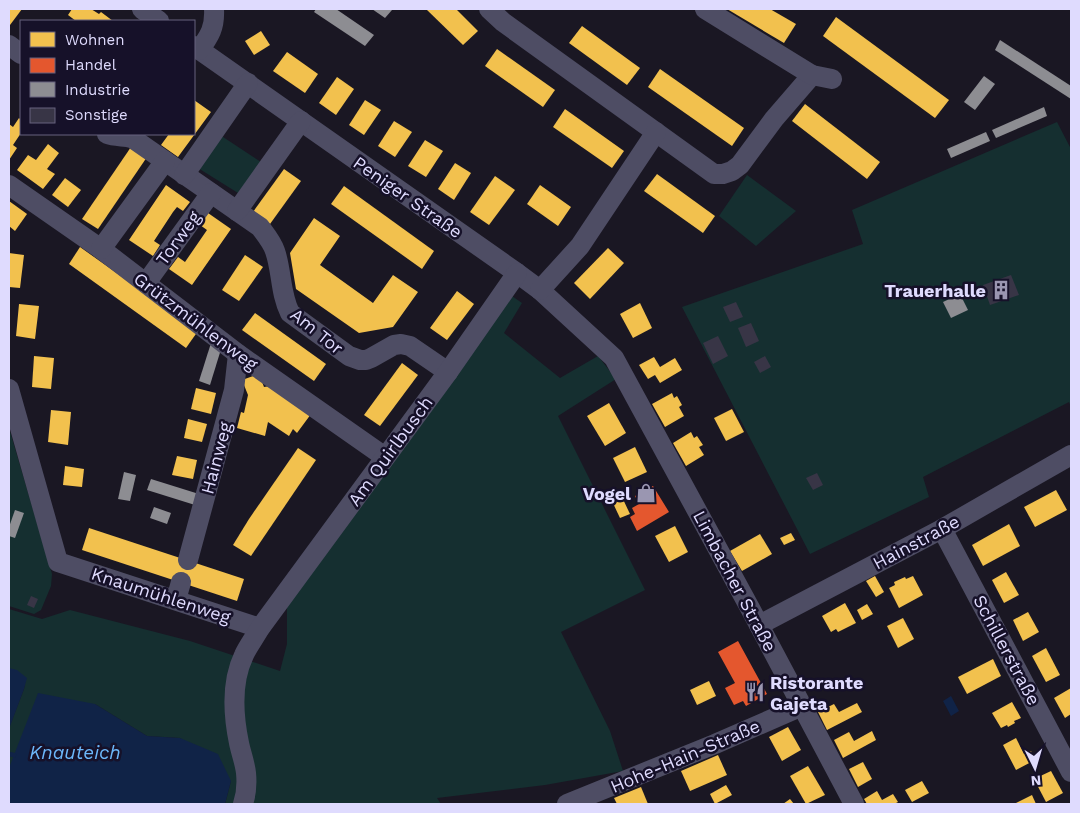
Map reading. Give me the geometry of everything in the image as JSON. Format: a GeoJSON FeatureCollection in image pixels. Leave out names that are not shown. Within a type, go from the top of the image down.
{"type":"FeatureCollection","features":[{"type":"Feature","properties":{"kind":"street"},"geometry":{"type":"LineString","coordinates":[[142,9],[158,20]]}},
{"type":"Feature","properties":{"kind":"street"},"geometry":{"type":"LineString","coordinates":[[196,48],[207,39],[213,28],[214,9]]}},
{"type":"Feature","properties":{"kind":"street"},"geometry":{"type":"LineString","coordinates":[[489,9],[503,22],[714,174],[732,171],[740,164],[812,75]]}},
{"type":"Feature","properties":{"kind":"street"},"geometry":{"type":"LineString","coordinates":[[705,9],[812,75],[832,79]]}},
{"type":"Feature","properties":{"kind":"street"},"geometry":{"type":"LineString","coordinates":[[9,45],[20,53]]}},
{"type":"Feature","properties":{"kind":"street","name":"Peniger Straße"},"geometry":{"type":"LineString","coordinates":[[196,48],[540,290],[614,358]]}},
{"type":"Feature","properties":{"kind":"street"},"geometry":{"type":"LineString","coordinates":[[184,174],[248,83]]}},
{"type":"Feature","properties":{"kind":"street"},"geometry":{"type":"LineString","coordinates":[[237,211],[301,121]]}},
{"type":"Feature","properties":{"kind":"street"},"geometry":{"type":"LineString","coordinates":[[540,290],[580,246],[656,132]]}},
{"type":"Feature","properties":{"kind":"street","name":"Am Tor"},"geometry":{"type":"LineString","coordinates":[[110,135],[132,138],[260,227],[276,252],[285,303],[290,313],[349,356],[366,360],[394,345],[401,344],[410,346],[448,372]]}},
{"type":"Feature","properties":{"kind":"street"},"geometry":{"type":"LineString","coordinates":[[101,250],[165,161]]}},
{"type":"Feature","properties":{"kind":"street","name":"Grützmühlenweg"},"geometry":{"type":"LineString","coordinates":[[9,185],[146,283],[238,354],[385,456]]}},
{"type":"Feature","properties":{"kind":"street","name":"Torweg"},"geometry":{"type":"LineString","coordinates":[[146,283],[211,193]]}},
{"type":"Feature","properties":{"kind":"street","name":"Am Quirlbusch"},"geometry":{"type":"LineString","coordinates":[[260,628],[448,372],[517,273]]}},
{"type":"Feature","properties":{"kind":"street","name":"Hainweg"},"geometry":{"type":"LineString","coordinates":[[188,560],[234,390],[238,354]]}},
{"type":"Feature","properties":{"kind":"street","name":"Limbacher Straße"},"geometry":{"type":"LineString","coordinates":[[614,358],[802,706],[849,803]]}},
{"type":"Feature","properties":{"kind":"street","name":"Knaumühlenweg"},"geometry":{"type":"LineString","coordinates":[[9,389],[58,562],[179,591],[260,628]]}},
{"type":"Feature","properties":{"kind":"street","name":"Hainstraße"},"geometry":{"type":"LineString","coordinates":[[759,625],[942,529],[1071,455]]}},
{"type":"Feature","properties":{"kind":"street","name":"Schillerstraße"},"geometry":{"type":"LineString","coordinates":[[942,529],[1071,772]]}},
{"type":"Feature","properties":{"kind":"street"},"geometry":{"type":"LineString","coordinates":[[243,804],[246,773],[236,725],[234,704],[236,679],[244,655],[260,628]]}},
{"type":"Feature","properties":{"kind":"street","name":"Hohe-Hain-Straße"},"geometry":{"type":"LineString","coordinates":[[567,804],[802,706]]}},
{"type":"Feature","properties":{"kind":"green space"},"geometry":{"type":"Polygon","coordinates":[[[1057,122],[1071,149],[1071,407],[1069,402],[923,477],[929,497],[810,554],[682,307],[863,244],[852,210],[1057,122]]]}},
{"type":"Feature","properties":{"kind":"green space"},"geometry":{"type":"Polygon","coordinates":[[[220,135],[261,162],[238,193],[198,168],[220,135]]]}},
{"type":"Feature","properties":{"kind":"green space"},"geometry":{"type":"Polygon","coordinates":[[[747,175],[796,211],[756,246],[719,216],[747,175]]]}},
{"type":"Feature","properties":{"kind":"green space"},"geometry":{"type":"Polygon","coordinates":[[[509,294],[522,303],[504,333],[560,378],[598,356],[616,379],[558,416],[645,590],[561,632],[610,731],[623,771],[545,785],[437,798],[441,804],[225,804],[231,781],[180,738],[147,736],[95,704],[9,768],[9,728],[24,689],[26,678],[9,669],[9,609],[42,619],[70,610],[190,641],[280,671],[287,644],[287,603],[509,294]]]}},
{"type":"Feature","properties":{"kind":"green space"},"geometry":{"type":"Polygon","coordinates":[[[9,428],[52,574],[51,586],[41,610],[34,614],[9,606],[9,428]]]}},
{"type":"Feature","properties":{"kind":"water","name":"Knauteich"},"geometry":{"type":"Polygon","coordinates":[[[9,668],[17,670],[27,678],[9,729],[9,668]]]}},
{"type":"Feature","properties":{"kind":"water","name":"Knauteich"},"geometry":{"type":"Polygon","coordinates":[[[38,693],[95,704],[147,736],[180,738],[218,754],[231,781],[225,804],[9,804],[9,768],[38,693]]]}},
{"type":"Feature","properties":{"kind":"water"},"geometry":{"type":"Polygon","coordinates":[[[951,696],[959,711],[951,716],[943,701],[951,696]]]}},
{"type":"Feature","properties":{"kind":"building: Wohnen"},"geometry":{"type":"Polygon","coordinates":[[[9,9],[22,9],[10,25],[9,24],[9,9]]]}},
{"type":"Feature","properties":{"kind":"building: Wohnen"},"geometry":{"type":"Polygon","coordinates":[[[72,9],[91,9],[99,14],[101,12],[112,20],[75,20],[68,15],[72,9]]]}},
{"type":"Feature","properties":{"kind":"building: Wohnen"},"geometry":{"type":"Polygon","coordinates":[[[426,9],[456,9],[478,31],[463,45],[426,9]]]}},
{"type":"Feature","properties":{"kind":"building: Wohnen"},"geometry":{"type":"Polygon","coordinates":[[[727,9],[770,9],[796,24],[784,43],[727,9]]]}},
{"type":"Feature","properties":{"kind":"building: Wohnen"},"geometry":{"type":"Polygon","coordinates":[[[836,17],[949,100],[935,118],[823,36],[836,17]]]}},
{"type":"Feature","properties":{"kind":"building: Wohnen"},"geometry":{"type":"Polygon","coordinates":[[[582,26],[640,68],[627,85],[569,43],[582,26]]]}},
{"type":"Feature","properties":{"kind":"building: Wohnen"},"geometry":{"type":"Polygon","coordinates":[[[261,31],[270,45],[254,55],[245,41],[261,31]]]}},
{"type":"Feature","properties":{"kind":"building: Wohnen"},"geometry":{"type":"Polygon","coordinates":[[[497,49],[555,90],[543,107],[485,66],[497,49]]]}},
{"type":"Feature","properties":{"kind":"building: Wohnen"},"geometry":{"type":"Polygon","coordinates":[[[287,52],[318,74],[305,93],[273,71],[287,52]]]}},
{"type":"Feature","properties":{"kind":"building: Wohnen"},"geometry":{"type":"Polygon","coordinates":[[[660,69],[744,128],[732,146],[648,87],[660,69]]]}},
{"type":"Feature","properties":{"kind":"building: Wohnen"},"geometry":{"type":"Polygon","coordinates":[[[337,77],[354,89],[336,115],[319,103],[337,77]]]}},
{"type":"Feature","properties":{"kind":"building: Wohnen"},"geometry":{"type":"Polygon","coordinates":[[[365,100],[381,110],[364,135],[349,125],[365,100]]]}},
{"type":"Feature","properties":{"kind":"building: Wohnen"},"geometry":{"type":"Polygon","coordinates":[[[195,101],[211,112],[195,134],[195,101]]]}},
{"type":"Feature","properties":{"kind":"building: Wohnen"},"geometry":{"type":"Polygon","coordinates":[[[805,104],[880,162],[867,179],[792,121],[805,104]]]}},
{"type":"Feature","properties":{"kind":"building: Wohnen"},"geometry":{"type":"Polygon","coordinates":[[[565,109],[624,151],[612,168],[553,127],[565,109]]]}},
{"type":"Feature","properties":{"kind":"building: Wohnen"},"geometry":{"type":"Polygon","coordinates":[[[19,118],[20,134],[13,145],[17,148],[9,160],[9,124],[13,127],[19,118]]]}},
{"type":"Feature","properties":{"kind":"building: Wohnen"},"geometry":{"type":"Polygon","coordinates":[[[394,121],[412,132],[395,157],[378,146],[394,121]]]}},
{"type":"Feature","properties":{"kind":"building: Wohnen"},"geometry":{"type":"Polygon","coordinates":[[[168,135],[194,135],[178,157],[161,145],[168,135]]]}},
{"type":"Feature","properties":{"kind":"building: Wohnen"},"geometry":{"type":"Polygon","coordinates":[[[425,140],[443,151],[426,177],[408,166],[425,140]]]}},
{"type":"Feature","properties":{"kind":"building: Wohnen"},"geometry":{"type":"Polygon","coordinates":[[[48,144],[59,153],[47,169],[55,174],[43,189],[17,170],[28,155],[36,160],[48,144]]]}},
{"type":"Feature","properties":{"kind":"building: Wohnen"},"geometry":{"type":"Polygon","coordinates":[[[131,147],[147,157],[98,229],[82,219],[131,147]]]}},
{"type":"Feature","properties":{"kind":"building: Wohnen"},"geometry":{"type":"Polygon","coordinates":[[[455,163],[471,173],[454,200],[438,189],[455,163]]]}},
{"type":"Feature","properties":{"kind":"building: Wohnen"},"geometry":{"type":"Polygon","coordinates":[[[284,169],[301,181],[270,224],[253,212],[284,169]]]}},
{"type":"Feature","properties":{"kind":"building: Wohnen"},"geometry":{"type":"Polygon","coordinates":[[[657,174],[715,216],[703,233],[644,191],[657,174]]]}},
{"type":"Feature","properties":{"kind":"building: Wohnen"},"geometry":{"type":"Polygon","coordinates":[[[495,176],[515,190],[489,225],[470,212],[495,176]]]}},
{"type":"Feature","properties":{"kind":"building: Wohnen"},"geometry":{"type":"Polygon","coordinates":[[[65,178],[81,190],[68,207],[52,195],[65,178]]]}},
{"type":"Feature","properties":{"kind":"building: Wohnen"},"geometry":{"type":"Polygon","coordinates":[[[166,185],[190,202],[183,211],[177,207],[173,212],[154,241],[160,245],[153,256],[129,240],[166,185]]]}},
{"type":"Feature","properties":{"kind":"building: Wohnen"},"geometry":{"type":"Polygon","coordinates":[[[540,185],[571,207],[558,226],[527,204],[540,185]]]}},
{"type":"Feature","properties":{"kind":"building: Wohnen"},"geometry":{"type":"Polygon","coordinates":[[[344,186],[434,251],[422,269],[331,204],[344,186]]]}},
{"type":"Feature","properties":{"kind":"building: Wohnen"},"geometry":{"type":"Polygon","coordinates":[[[9,201],[27,214],[15,231],[9,226],[9,201]]]}},
{"type":"Feature","properties":{"kind":"building: Wohnen"},"geometry":{"type":"Polygon","coordinates":[[[208,213],[231,229],[192,285],[169,269],[178,257],[185,262],[207,230],[200,225],[208,213]]]}},
{"type":"Feature","properties":{"kind":"building: Wohnen"},"geometry":{"type":"Polygon","coordinates":[[[314,218],[340,236],[320,265],[373,303],[393,275],[418,292],[393,327],[359,333],[296,289],[290,253],[314,218]]]}},
{"type":"Feature","properties":{"kind":"building: Wohnen"},"geometry":{"type":"Polygon","coordinates":[[[80,247],[198,331],[186,348],[69,264],[80,247]]]}},
{"type":"Feature","properties":{"kind":"building: Wohnen"},"geometry":{"type":"Polygon","coordinates":[[[608,248],[624,263],[590,299],[574,283],[608,248]]]}},
{"type":"Feature","properties":{"kind":"building: Wohnen"},"geometry":{"type":"Polygon","coordinates":[[[9,253],[24,255],[20,288],[9,287],[9,253]]]}},
{"type":"Feature","properties":{"kind":"building: Wohnen"},"geometry":{"type":"Polygon","coordinates":[[[245,255],[263,267],[239,301],[222,290],[245,255]]]}},
{"type":"Feature","properties":{"kind":"building: Wohnen"},"geometry":{"type":"Polygon","coordinates":[[[457,291],[474,304],[447,340],[430,328],[457,291]]]}},
{"type":"Feature","properties":{"kind":"building: Wohnen"},"geometry":{"type":"Polygon","coordinates":[[[640,303],[652,328],[633,338],[620,314],[640,303]]]}},
{"type":"Feature","properties":{"kind":"building: Wohnen"},"geometry":{"type":"Polygon","coordinates":[[[19,304],[39,306],[35,339],[16,336],[19,304]]]}},
{"type":"Feature","properties":{"kind":"building: Wohnen"},"geometry":{"type":"Polygon","coordinates":[[[255,313],[326,364],[314,381],[242,330],[255,313]]]}},
{"type":"Feature","properties":{"kind":"building: Wohnen"},"geometry":{"type":"Polygon","coordinates":[[[34,356],[54,358],[51,389],[32,387],[34,356]]]}},
{"type":"Feature","properties":{"kind":"building: Wohnen"},"geometry":{"type":"Polygon","coordinates":[[[654,357],[660,367],[675,358],[682,370],[660,383],[655,375],[648,379],[639,365],[654,357]]]}},
{"type":"Feature","properties":{"kind":"building: Wohnen"},"geometry":{"type":"Polygon","coordinates":[[[402,363],[418,375],[380,426],[364,415],[402,363]]]}},
{"type":"Feature","properties":{"kind":"building: Wohnen"},"geometry":{"type":"Polygon","coordinates":[[[259,374],[264,387],[270,386],[311,414],[297,433],[293,429],[289,436],[268,422],[265,436],[237,428],[241,412],[244,413],[248,395],[242,380],[259,374]]]}},
{"type":"Feature","properties":{"kind":"building: Wohnen"},"geometry":{"type":"Polygon","coordinates":[[[196,388],[216,393],[211,414],[191,409],[196,388]]]}},
{"type":"Feature","properties":{"kind":"building: Wohnen"},"geometry":{"type":"Polygon","coordinates":[[[672,393],[674,398],[677,396],[682,405],[679,407],[684,416],[665,427],[652,404],[672,393]]]}},
{"type":"Feature","properties":{"kind":"building: Wohnen"},"geometry":{"type":"Polygon","coordinates":[[[609,403],[626,433],[605,446],[587,416],[609,403]]]}},
{"type":"Feature","properties":{"kind":"building: Wohnen"},"geometry":{"type":"Polygon","coordinates":[[[732,409],[744,432],[726,441],[714,418],[732,409]]]}},
{"type":"Feature","properties":{"kind":"building: Wohnen"},"geometry":{"type":"Polygon","coordinates":[[[51,410],[71,412],[68,445],[48,442],[51,410]]]}},
{"type":"Feature","properties":{"kind":"building: Wohnen"},"geometry":{"type":"Polygon","coordinates":[[[188,419],[207,424],[202,442],[184,438],[188,419]]]}},
{"type":"Feature","properties":{"kind":"building: Wohnen"},"geometry":{"type":"Polygon","coordinates":[[[691,432],[694,438],[697,436],[703,445],[699,447],[704,455],[686,466],[673,443],[691,432]]]}},
{"type":"Feature","properties":{"kind":"building: Wohnen"},"geometry":{"type":"Polygon","coordinates":[[[635,447],[647,472],[625,482],[613,458],[635,447]]]}},
{"type":"Feature","properties":{"kind":"building: Wohnen"},"geometry":{"type":"Polygon","coordinates":[[[298,448],[316,460],[251,556],[233,545],[298,448]]]}},
{"type":"Feature","properties":{"kind":"building: Wohnen"},"geometry":{"type":"Polygon","coordinates":[[[177,456],[197,460],[193,479],[172,475],[177,456]]]}},
{"type":"Feature","properties":{"kind":"building: Wohnen"},"geometry":{"type":"Polygon","coordinates":[[[65,466],[84,469],[82,487],[63,485],[65,466]]]}},
{"type":"Feature","properties":{"kind":"building: Wohnen"},"geometry":{"type":"Polygon","coordinates":[[[1056,490],[1067,510],[1035,527],[1024,507],[1056,490]]]}},
{"type":"Feature","properties":{"kind":"building: Wohnen"},"geometry":{"type":"Polygon","coordinates":[[[621,495],[630,514],[620,518],[611,499],[621,495]]]}},
{"type":"Feature","properties":{"kind":"building: Wohnen"},"geometry":{"type":"Polygon","coordinates":[[[1009,524],[1020,546],[983,566],[972,545],[1009,524]]]}},
{"type":"Feature","properties":{"kind":"building: Wohnen"},"geometry":{"type":"Polygon","coordinates":[[[675,526],[688,552],[669,562],[655,536],[675,526]]]}},
{"type":"Feature","properties":{"kind":"building: Wohnen"},"geometry":{"type":"Polygon","coordinates":[[[89,528],[244,579],[237,601],[82,550],[89,528]]]}},
{"type":"Feature","properties":{"kind":"building: Wohnen"},"geometry":{"type":"Polygon","coordinates":[[[791,533],[795,540],[784,545],[780,538],[791,533]]]}},
{"type":"Feature","properties":{"kind":"building: Wohnen"},"geometry":{"type":"Polygon","coordinates":[[[760,534],[772,554],[742,571],[730,551],[760,534]]]}},
{"type":"Feature","properties":{"kind":"building: Wohnen"},"geometry":{"type":"Polygon","coordinates":[[[1006,572],[1019,595],[1004,603],[992,580],[1006,572]]]}},
{"type":"Feature","properties":{"kind":"building: Wohnen"},"geometry":{"type":"Polygon","coordinates":[[[875,576],[884,592],[876,597],[866,581],[875,576]]]}},
{"type":"Feature","properties":{"kind":"building: Wohnen"},"geometry":{"type":"Polygon","coordinates":[[[913,576],[923,595],[899,608],[889,588],[895,585],[894,582],[913,576]]]}},
{"type":"Feature","properties":{"kind":"building: Wohnen"},"geometry":{"type":"Polygon","coordinates":[[[845,603],[856,623],[838,632],[836,629],[831,632],[822,616],[845,603]]]}},
{"type":"Feature","properties":{"kind":"building: Wohnen"},"geometry":{"type":"Polygon","coordinates":[[[867,604],[873,614],[862,620],[857,610],[867,604]]]}},
{"type":"Feature","properties":{"kind":"building: Wohnen"},"geometry":{"type":"Polygon","coordinates":[[[1028,612],[1039,632],[1023,641],[1013,620],[1028,612]]]}},
{"type":"Feature","properties":{"kind":"building: Wohnen"},"geometry":{"type":"Polygon","coordinates":[[[903,618],[914,639],[898,648],[887,626],[903,618]]]}},
{"type":"Feature","properties":{"kind":"building: Wohnen"},"geometry":{"type":"Polygon","coordinates":[[[1046,648],[1060,675],[1046,682],[1032,656],[1046,648]]]}},
{"type":"Feature","properties":{"kind":"building: Wohnen"},"geometry":{"type":"Polygon","coordinates":[[[993,659],[1001,676],[967,694],[958,677],[993,659]]]}},
{"type":"Feature","properties":{"kind":"building: Wohnen"},"geometry":{"type":"Polygon","coordinates":[[[709,681],[716,696],[697,705],[690,690],[709,681]]]}},
{"type":"Feature","properties":{"kind":"building: Wohnen"},"geometry":{"type":"Polygon","coordinates":[[[1071,688],[1071,714],[1065,718],[1054,698],[1071,688]]]}},
{"type":"Feature","properties":{"kind":"building: Wohnen"},"geometry":{"type":"Polygon","coordinates":[[[1012,702],[1021,718],[1014,721],[1015,723],[1008,727],[1007,725],[1001,728],[992,713],[1012,702]]]}},
{"type":"Feature","properties":{"kind":"building: Wohnen"},"geometry":{"type":"Polygon","coordinates":[[[857,703],[862,712],[827,730],[818,712],[834,704],[839,712],[857,703]]]}},
{"type":"Feature","properties":{"kind":"building: Wohnen"},"geometry":{"type":"Polygon","coordinates":[[[788,727],[801,750],[782,761],[769,737],[788,727]]]}},
{"type":"Feature","properties":{"kind":"building: Wohnen"},"geometry":{"type":"Polygon","coordinates":[[[872,731],[876,740],[843,758],[834,740],[849,732],[854,741],[872,731]]]}},
{"type":"Feature","properties":{"kind":"building: Wohnen"},"geometry":{"type":"Polygon","coordinates":[[[1016,738],[1024,754],[1031,751],[1035,760],[1016,770],[1003,745],[1016,738]]]}},
{"type":"Feature","properties":{"kind":"building: Wohnen"},"geometry":{"type":"Polygon","coordinates":[[[718,755],[727,775],[690,791],[681,771],[718,755]]]}},
{"type":"Feature","properties":{"kind":"building: Wohnen"},"geometry":{"type":"Polygon","coordinates":[[[863,762],[872,779],[858,787],[849,769],[863,762]]]}},
{"type":"Feature","properties":{"kind":"building: Wohnen"},"geometry":{"type":"Polygon","coordinates":[[[808,766],[825,795],[806,804],[790,776],[808,766]]]}},
{"type":"Feature","properties":{"kind":"building: Wohnen"},"geometry":{"type":"Polygon","coordinates":[[[1051,771],[1063,793],[1046,802],[1034,779],[1051,771]]]}},
{"type":"Feature","properties":{"kind":"building: Wohnen"},"geometry":{"type":"Polygon","coordinates":[[[922,781],[929,793],[912,802],[905,790],[922,781]]]}},
{"type":"Feature","properties":{"kind":"building: Wohnen"},"geometry":{"type":"Polygon","coordinates":[[[726,785],[732,795],[715,804],[710,794],[726,785]]]}},
{"type":"Feature","properties":{"kind":"building: Wohnen"},"geometry":{"type":"Polygon","coordinates":[[[641,787],[648,804],[617,804],[614,798],[641,787]]]}},
{"type":"Feature","properties":{"kind":"building: Wohnen"},"geometry":{"type":"Polygon","coordinates":[[[877,791],[882,800],[893,794],[898,802],[894,804],[867,804],[864,799],[877,791]]]}},
{"type":"Feature","properties":{"kind":"building: Wohnen"},"geometry":{"type":"Polygon","coordinates":[[[1032,795],[1036,804],[1014,804],[1032,795]]]}},
{"type":"Feature","properties":{"kind":"building: Wohnen"},"geometry":{"type":"Polygon","coordinates":[[[790,799],[794,804],[783,804],[790,799]]]}},
{"type":"Feature","properties":{"kind":"building: Handel"},"geometry":{"type":"Polygon","coordinates":[[[653,486],[669,512],[637,531],[630,517],[635,514],[632,508],[639,504],[635,496],[653,486]]]}},
{"type":"Feature","properties":{"kind":"building: Handel"},"geometry":{"type":"Polygon","coordinates":[[[738,641],[767,694],[746,706],[743,701],[734,705],[725,688],[735,683],[718,652],[738,641]]]}},
{"type":"Feature","properties":{"kind":"building: Industrie"},"geometry":{"type":"Polygon","coordinates":[[[316,9],[336,9],[374,35],[365,46],[314,12],[316,9]]]}},
{"type":"Feature","properties":{"kind":"building: Industrie"},"geometry":{"type":"Polygon","coordinates":[[[372,9],[391,9],[392,10],[385,18],[372,9]]]}},
{"type":"Feature","properties":{"kind":"building: Industrie"},"geometry":{"type":"Polygon","coordinates":[[[1000,40],[1071,86],[1071,99],[995,50],[1000,40]]]}},
{"type":"Feature","properties":{"kind":"building: Industrie"},"geometry":{"type":"Polygon","coordinates":[[[984,76],[995,84],[975,110],[964,102],[984,76]]]}},
{"type":"Feature","properties":{"kind":"building: Industrie"},"geometry":{"type":"Polygon","coordinates":[[[1044,107],[1047,116],[996,138],[992,130],[1044,107]]]}},
{"type":"Feature","properties":{"kind":"building: Industrie"},"geometry":{"type":"Polygon","coordinates":[[[986,132],[990,141],[951,158],[947,149],[986,132]]]}},
{"type":"Feature","properties":{"kind":"building: Industrie"},"geometry":{"type":"Polygon","coordinates":[[[960,294],[968,310],[951,318],[943,302],[960,294]]]}},
{"type":"Feature","properties":{"kind":"building: Industrie"},"geometry":{"type":"Polygon","coordinates":[[[211,343],[222,346],[210,385],[199,381],[211,343]]]}},
{"type":"Feature","properties":{"kind":"building: Industrie"},"geometry":{"type":"Polygon","coordinates":[[[124,472],[136,475],[130,501],[118,499],[124,472]]]}},
{"type":"Feature","properties":{"kind":"building: Industrie"},"geometry":{"type":"Polygon","coordinates":[[[151,479],[199,494],[195,505],[147,490],[151,479]]]}},
{"type":"Feature","properties":{"kind":"building: Industrie"},"geometry":{"type":"Polygon","coordinates":[[[154,507],[171,513],[167,524],[150,518],[154,507]]]}},
{"type":"Feature","properties":{"kind":"building: Industrie"},"geometry":{"type":"Polygon","coordinates":[[[15,510],[24,513],[15,538],[9,536],[9,527],[15,510]]]}},
{"type":"Feature","properties":{"kind":"building: Sonstige","name":"Trauerhalle"},"geometry":{"type":"Polygon","coordinates":[[[1011,275],[1019,295],[990,305],[983,285],[1011,275]]]}},
{"type":"Feature","properties":{"kind":"building: Sonstige"},"geometry":{"type":"Polygon","coordinates":[[[736,302],[743,317],[730,322],[723,307],[736,302]]]}},
{"type":"Feature","properties":{"kind":"building: Sonstige"},"geometry":{"type":"Polygon","coordinates":[[[751,323],[759,341],[746,347],[738,328],[751,323]]]}},
{"type":"Feature","properties":{"kind":"building: Sonstige"},"geometry":{"type":"Polygon","coordinates":[[[718,336],[728,356],[713,364],[703,343],[718,336]]]}},
{"type":"Feature","properties":{"kind":"building: Sonstige"},"geometry":{"type":"Polygon","coordinates":[[[765,356],[771,367],[760,373],[754,362],[765,356]]]}},
{"type":"Feature","properties":{"kind":"building: Sonstige"},"geometry":{"type":"Polygon","coordinates":[[[817,473],[823,485],[813,490],[806,478],[817,473]]]}},
{"type":"Feature","properties":{"kind":"building: Sonstige"},"geometry":{"type":"Polygon","coordinates":[[[31,596],[38,599],[34,608],[27,605],[31,596]]]}},
{"type":"Feature","properties":{"kind":"waterway"},"geometry":{"type":"LineString","coordinates":[[9,754],[14,755]]}},
{"type":"Feature","properties":{"kind":"place","name":"Trauerhalle"},"geometry":{"type":"Point","coordinates":[1001,290]}},
{"type":"Feature","properties":{"kind":"place","name":"Vogel"},"geometry":{"type":"Point","coordinates":[646,493]}},
{"type":"Feature","properties":{"kind":"place","name":"Ristorante Gajeta"},"geometry":{"type":"Point","coordinates":[755,692]}}]}
